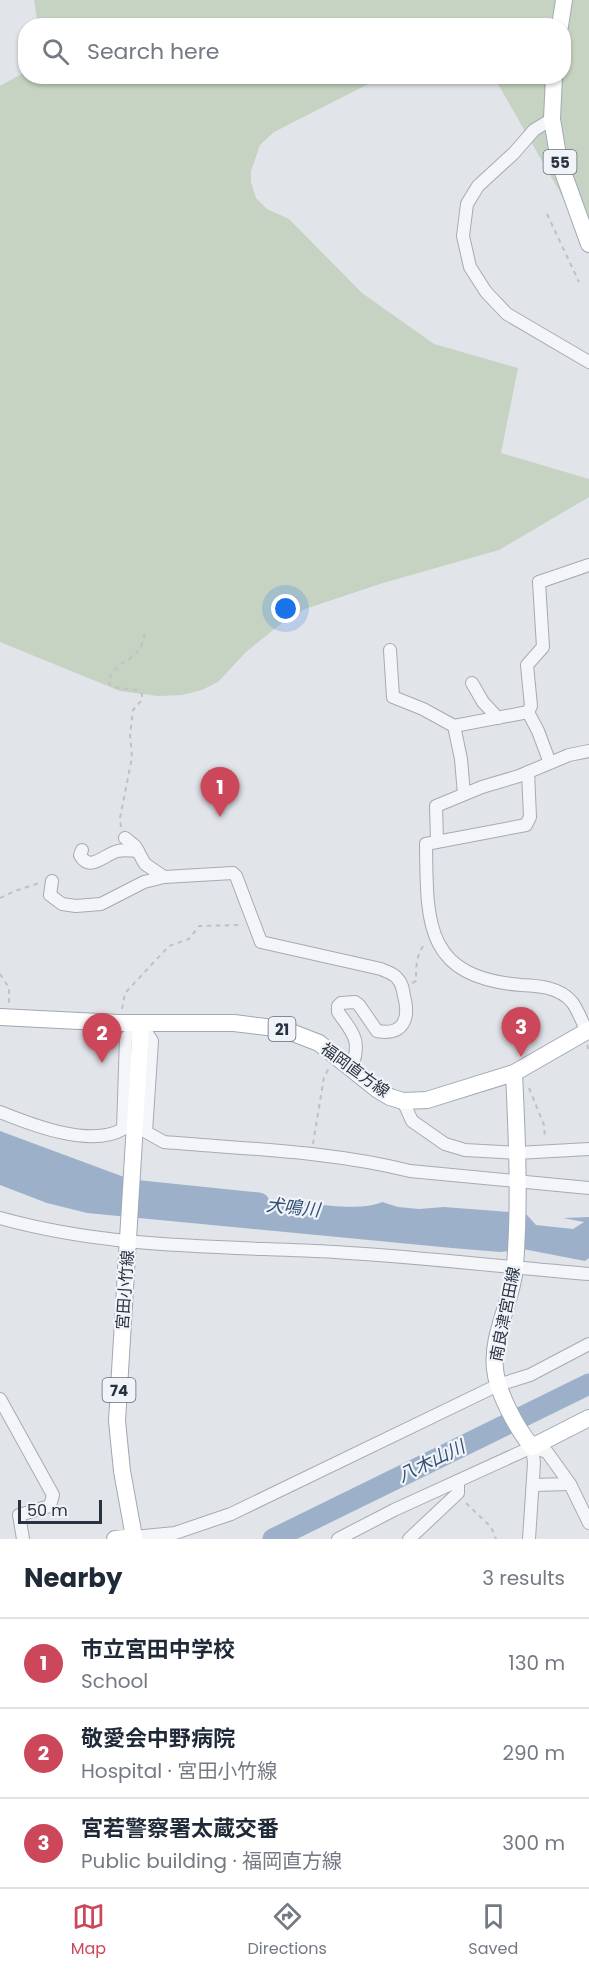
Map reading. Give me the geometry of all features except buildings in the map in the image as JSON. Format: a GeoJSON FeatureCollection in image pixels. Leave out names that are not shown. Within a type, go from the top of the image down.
{"type":"FeatureCollection","features":[{"type":"Feature","properties":{"kind":"main road"},"geometry":{"type":"LineString","coordinates":[[561,18],[564,0]]}},
{"type":"Feature","properties":{"kind":"main road","name":"55"},"geometry":{"type":"LineString","coordinates":[[554,84],[552,119],[559,161],[589,244]]}},
{"type":"Feature","properties":{"kind":"main road","name":"福岡直方線"},"geometry":{"type":"LineString","coordinates":[[4,1017],[141,1024],[258,1025],[301,1035],[319,1042],[378,1090],[403,1101],[427,1100],[518,1071],[588,1030]]}},
{"type":"Feature","properties":{"kind":"main road","name":"宮田小竹線"},"geometry":{"type":"LineString","coordinates":[[134,1538],[122,1472],[117,1421],[141,1024]]}},
{"type":"Feature","properties":{"kind":"main road","name":"南良津宮田線"},"geometry":{"type":"LineString","coordinates":[[518,1071],[515,1268],[495,1352],[495,1370],[500,1388],[527,1441]]}},
{"type":"Feature","properties":{"kind":"main road"},"geometry":{"type":"LineString","coordinates":[[527,1441],[589,1418]]}},
{"type":"Feature","properties":{"kind":"main road"},"geometry":{"type":"LineString","coordinates":[[115,1539],[134,1538]]}},
{"type":"Feature","properties":{"kind":"street"},"geometry":{"type":"LineString","coordinates":[[552,119],[534,130],[514,153],[478,186],[467,204],[463,236],[470,267],[486,291],[507,314],[589,362]]}},
{"type":"Feature","properties":{"kind":"street"},"geometry":{"type":"LineString","coordinates":[[528,712],[531,706],[527,665],[543,648],[539,582],[589,565]]}},
{"type":"Feature","properties":{"kind":"street"},"geometry":{"type":"LineString","coordinates":[[390,650],[393,697],[423,709],[454,726],[528,712]]}},
{"type":"Feature","properties":{"kind":"street"},"geometry":{"type":"LineString","coordinates":[[472,683],[483,702],[498,718]]}},
{"type":"Feature","properties":{"kind":"street"},"geometry":{"type":"LineString","coordinates":[[528,712],[538,731],[550,764]]}},
{"type":"Feature","properties":{"kind":"street"},"geometry":{"type":"LineString","coordinates":[[454,726],[461,759],[464,794]]}},
{"type":"Feature","properties":{"kind":"street"},"geometry":{"type":"LineString","coordinates":[[437,842],[436,806],[570,755],[589,751]]}},
{"type":"Feature","properties":{"kind":"street"},"geometry":{"type":"LineString","coordinates":[[528,772],[530,817],[525,825],[426,844],[427,905],[442,951],[472,976],[520,984],[542,985],[558,992],[572,1003],[588,1030]]}},
{"type":"Feature","properties":{"kind":"street"},"geometry":{"type":"LineString","coordinates":[[125,838],[135,846],[145,864],[164,877]]}},
{"type":"Feature","properties":{"kind":"street"},"geometry":{"type":"LineString","coordinates":[[82,850],[80,855],[88,863],[95,863],[117,851],[138,851]]}},
{"type":"Feature","properties":{"kind":"street"},"geometry":{"type":"LineString","coordinates":[[52,880],[50,895],[62,904],[76,906],[101,904],[144,882],[164,877],[233,873],[261,942],[381,969],[392,973],[402,987],[406,1001],[406,1020],[394,1032],[377,1031],[355,1002],[341,1003],[338,1006],[338,1012],[357,1040],[357,1053],[352,1068]]}},
{"type":"Feature","properties":{"kind":"street"},"geometry":{"type":"LineString","coordinates":[[0,1112],[33,1125],[89,1138],[114,1134],[123,1129],[126,1038],[141,1024],[152,1041],[146,1132],[164,1142],[311,1155],[392,1166],[410,1171],[589,1188]]}},
{"type":"Feature","properties":{"kind":"street"},"geometry":{"type":"LineString","coordinates":[[403,1101],[412,1121],[445,1143],[465,1150],[517,1153],[589,1149]]}},
{"type":"Feature","properties":{"kind":"street"},"geometry":{"type":"LineString","coordinates":[[0,1218],[27,1226],[128,1242],[336,1252],[589,1274]]}},
{"type":"Feature","properties":{"kind":"street"},"geometry":{"type":"LineString","coordinates":[[134,1538],[175,1533],[231,1514],[530,1375],[589,1344]]}},
{"type":"Feature","properties":{"kind":"street"},"geometry":{"type":"LineString","coordinates":[[0,1399],[53,1495],[50,1506],[19,1515],[22,1539]]}},
{"type":"Feature","properties":{"kind":"street"},"geometry":{"type":"LineString","coordinates":[[527,1441],[547,1452],[570,1484],[589,1523]]}},
{"type":"Feature","properties":{"kind":"street"},"geometry":{"type":"LineString","coordinates":[[527,1441],[534,1463],[529,1539]]}},
{"type":"Feature","properties":{"kind":"street"},"geometry":{"type":"LineString","coordinates":[[408,1539],[458,1487],[527,1441]]}},
{"type":"Feature","properties":{"kind":"street"},"geometry":{"type":"LineString","coordinates":[[533,1485],[570,1484]]}},
{"type":"Feature","properties":{"kind":"street"},"geometry":{"type":"LineString","coordinates":[[338,1539],[394,1510],[458,1487]]}},
{"type":"Feature","properties":{"kind":"path"},"geometry":{"type":"LineString","coordinates":[[547,214],[579,282]]}},
{"type":"Feature","properties":{"kind":"path"},"geometry":{"type":"LineString","coordinates":[[125,838],[120,818],[132,756],[130,735],[133,710],[142,700],[142,694],[136,690],[112,687],[108,681],[120,665],[140,651],[146,630]]}},
{"type":"Feature","properties":{"kind":"path"},"geometry":{"type":"LineString","coordinates":[[0,898],[25,887],[52,880]]}},
{"type":"Feature","properties":{"kind":"path"},"geometry":{"type":"LineString","coordinates":[[119,1023],[125,993],[169,946],[189,939],[199,926],[254,925]]}},
{"type":"Feature","properties":{"kind":"path"},"geometry":{"type":"LineString","coordinates":[[402,987],[416,981],[416,964],[422,947],[435,935]]}},
{"type":"Feature","properties":{"kind":"path"},"geometry":{"type":"LineString","coordinates":[[0,974],[9,988],[4,1017]]}},
{"type":"Feature","properties":{"kind":"path"},"geometry":{"type":"LineString","coordinates":[[311,1155],[324,1077],[337,1055]]}},
{"type":"Feature","properties":{"kind":"path"},"geometry":{"type":"LineString","coordinates":[[518,1071],[544,1125],[546,1152]]}},
{"type":"Feature","properties":{"kind":"path"},"geometry":{"type":"LineString","coordinates":[[458,1487],[471,1510],[491,1527],[496,1539]]}},
{"type":"Feature","properties":{"kind":"green space"},"geometry":{"type":"Polygon","coordinates":[[[34,0],[589,0],[589,221],[569,208],[498,84],[571,84],[571,18],[37,18],[34,0]]]}},
{"type":"Feature","properties":{"kind":"green space"},"geometry":{"type":"Polygon","coordinates":[[[18,76],[18,84],[368,84],[274,132],[260,145],[251,171],[251,182],[256,198],[267,209],[289,219],[362,293],[434,344],[518,368],[501,453],[589,479],[589,497],[499,550],[383,583],[305,609],[282,623],[246,652],[218,682],[202,690],[182,695],[158,696],[120,691],[0,642],[0,86],[18,76]]]}},
{"type":"Feature","properties":{"kind":"water"},"geometry":{"type":"Polygon","coordinates":[[[0,1131],[186,1200],[292,1200],[348,1207],[382,1202],[398,1207],[419,1209],[444,1207],[509,1212],[527,1215],[536,1225],[573,1229],[584,1222],[563,1218],[589,1217],[589,1258],[585,1261],[523,1249],[500,1252],[87,1213],[47,1203],[0,1185],[0,1131]]]}},
{"type":"Feature","properties":{"kind":"waterway","name":"犬鳴川"},"geometry":{"type":"LineString","coordinates":[[141,1191],[259,1203]]}},
{"type":"Feature","properties":{"kind":"waterway","name":"八木山川"},"geometry":{"type":"LineString","coordinates":[[273,1539],[589,1384]]}},
{"type":"Feature","properties":{"kind":"place","name":"市立宮田中学校"},"geometry":{"type":"Point","coordinates":[220,817]}},
{"type":"Feature","properties":{"kind":"place","name":"宮若警察署太蔵交番"},"geometry":{"type":"Point","coordinates":[521,1057]}},
{"type":"Feature","properties":{"kind":"place","name":"敬愛会中野病院"},"geometry":{"type":"Point","coordinates":[102,1063]}}]}
